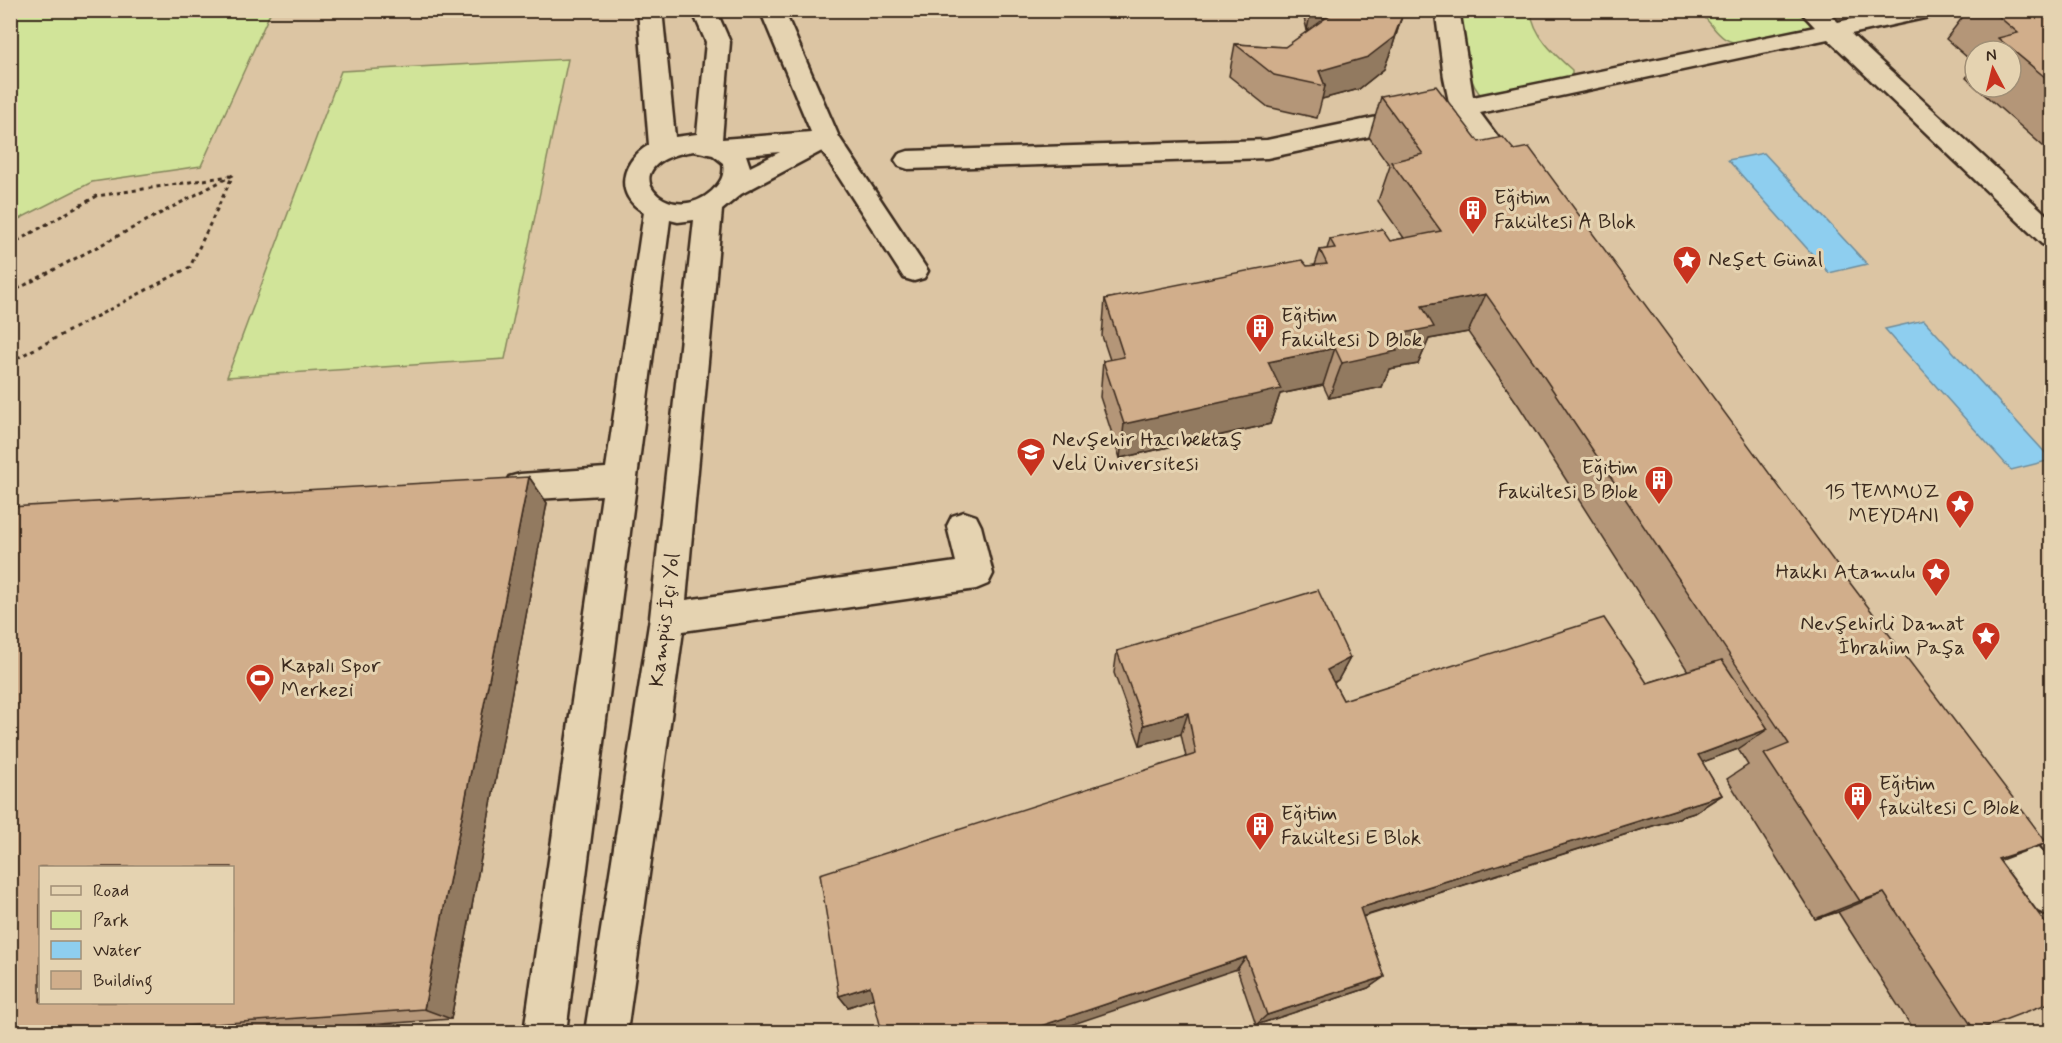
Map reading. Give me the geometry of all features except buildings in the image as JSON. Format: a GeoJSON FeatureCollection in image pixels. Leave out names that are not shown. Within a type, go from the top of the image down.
{"type":"FeatureCollection","features":[{"type":"Feature","properties":{"kind":"street"},"geometry":{"type":"LineString","coordinates":[[650,10],[663,150]]}},
{"type":"Feature","properties":{"kind":"street"},"geometry":{"type":"LineString","coordinates":[[704,10],[718,42],[716,146]]}},
{"type":"Feature","properties":{"kind":"street"},"geometry":{"type":"LineString","coordinates":[[772,10],[827,138],[914,271]]}},
{"type":"Feature","properties":{"kind":"street"},"geometry":{"type":"LineString","coordinates":[[1450,10],[1448,15],[1456,78],[1463,108],[1534,203]]}},
{"type":"Feature","properties":{"kind":"street"},"geometry":{"type":"LineString","coordinates":[[1811,10],[2052,237]]}},
{"type":"Feature","properties":{"kind":"street"},"geometry":{"type":"LineString","coordinates":[[908,160],[1267,149],[1930,10]]}},
{"type":"Feature","properties":{"kind":"street"},"geometry":{"type":"LineString","coordinates":[[827,138],[692,211],[674,212],[658,208],[638,192],[636,180],[640,169],[649,158],[678,144],[716,146],[827,138]]}},
{"type":"Feature","properties":{"kind":"street"},"geometry":{"type":"LineString","coordinates":[[716,146],[732,155],[738,165],[739,176],[722,196]]}},
{"type":"Feature","properties":{"kind":"street","name":"Kampüs İçi Yol"},"geometry":{"type":"LineString","coordinates":[[606,1032],[667,618],[722,196]]}},
{"type":"Feature","properties":{"kind":"street"},"geometry":{"type":"LineString","coordinates":[[545,1032],[658,208]]}},
{"type":"Feature","properties":{"kind":"street"},"geometry":{"type":"LineString","coordinates":[[520,487],[620,480]]}},
{"type":"Feature","properties":{"kind":"street"},"geometry":{"type":"LineString","coordinates":[[667,618],[976,574],[964,526]]}},
{"type":"Feature","properties":{"kind":"street"},"geometry":{"type":"LineString","coordinates":[[1974,792],[2052,897]]}},
{"type":"Feature","properties":{"kind":"path"},"geometry":{"type":"LineString","coordinates":[[10,245],[97,196],[233,175]]}},
{"type":"Feature","properties":{"kind":"path"},"geometry":{"type":"LineString","coordinates":[[10,293],[233,175]]}},
{"type":"Feature","properties":{"kind":"path"},"geometry":{"type":"LineString","coordinates":[[10,362],[190,267],[233,175]]}},
{"type":"Feature","properties":{"kind":"shaded area","name":"Nevşehir Hacıbektaş Veli Üniversitesi"},"geometry":{"type":"Polygon","coordinates":[[[11,11],[2051,11],[2051,1032],[11,1032],[11,11]]]}},
{"type":"Feature","properties":{"kind":"green space"},"geometry":{"type":"Polygon","coordinates":[[[11,10],[271,11],[201,166],[92,182],[11,223],[11,10]]]}},
{"type":"Feature","properties":{"kind":"green space"},"geometry":{"type":"Polygon","coordinates":[[[1461,11],[1531,11],[1540,36],[1572,70],[1572,78],[1484,98],[1473,83],[1469,72],[1459,17],[1461,11]]]}},
{"type":"Feature","properties":{"kind":"green space"},"geometry":{"type":"Polygon","coordinates":[[[1698,11],[1795,11],[1814,21],[1820,30],[1746,44],[1736,43],[1718,33],[1698,11]]]}},
{"type":"Feature","properties":{"kind":"green space"},"geometry":{"type":"Polygon","coordinates":[[[568,59],[505,359],[227,377],[341,71],[568,59]]]}},
{"type":"Feature","properties":{"kind":"water"},"geometry":{"type":"Polygon","coordinates":[[[1764,153],[1867,264],[1829,273],[1728,160],[1764,153]]]}},
{"type":"Feature","properties":{"kind":"water"},"geometry":{"type":"Polygon","coordinates":[[[1924,320],[2051,460],[2011,470],[1885,329],[1924,320]]]}},
{"type":"Feature","properties":{"kind":"place","name":"Eğitim Fakültesi A Blok"},"geometry":{"type":"Point","coordinates":[1473,236]}},
{"type":"Feature","properties":{"kind":"place","name":"Neşet Günal"},"geometry":{"type":"Point","coordinates":[1687,286]}},
{"type":"Feature","properties":{"kind":"place","name":"Eğitim Fakültesi D Blok"},"geometry":{"type":"Point","coordinates":[1260,354]}},
{"type":"Feature","properties":{"kind":"place","name":"Nevşehir Hacıbektaş Veli Üniversitesi"},"geometry":{"type":"Point","coordinates":[1031,478]}},
{"type":"Feature","properties":{"kind":"place","name":"Eğitim Fakültesi B Blok"},"geometry":{"type":"Point","coordinates":[1659,506]}},
{"type":"Feature","properties":{"kind":"place","name":"15 TEMMUZ MEYDANI"},"geometry":{"type":"Point","coordinates":[1960,530]}},
{"type":"Feature","properties":{"kind":"place","name":"Hakkı Atamulu"},"geometry":{"type":"Point","coordinates":[1936,598]}},
{"type":"Feature","properties":{"kind":"place","name":"Nevşehirli Damat İbrahim Paşa"},"geometry":{"type":"Point","coordinates":[1986,662]}},
{"type":"Feature","properties":{"kind":"place","name":"Kapalı Spor Merkezi"},"geometry":{"type":"Point","coordinates":[260,704]}},
{"type":"Feature","properties":{"kind":"place","name":"Eğitim fakültesi C Blok"},"geometry":{"type":"Point","coordinates":[1858,822]}},
{"type":"Feature","properties":{"kind":"place","name":"Eğitim Fakültesi E Blok"},"geometry":{"type":"Point","coordinates":[1260,852]}}]}
